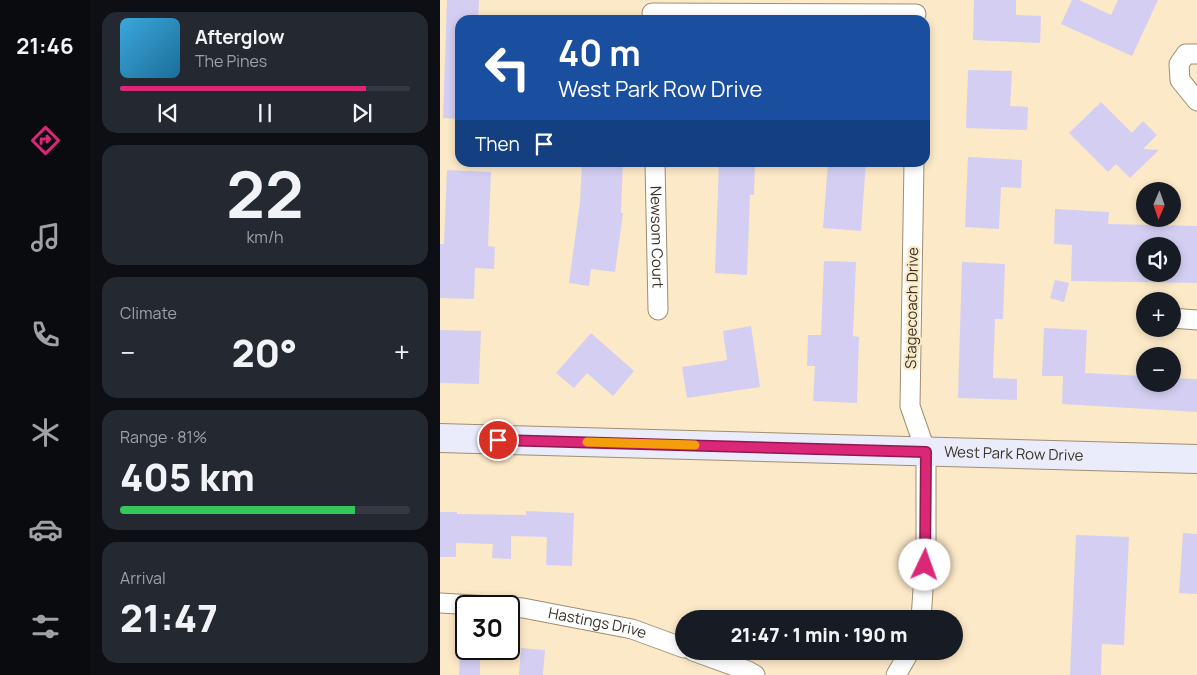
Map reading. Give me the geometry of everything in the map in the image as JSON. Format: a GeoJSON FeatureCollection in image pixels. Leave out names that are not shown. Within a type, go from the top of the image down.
{"type":"FeatureCollection","features":[{"type":"Feature","properties":{"kind":"main road","name":"West Park Row Drive"},"geometry":{"type":"LineString","coordinates":[[440,438],[1197,459]]}},
{"type":"Feature","properties":{"kind":"street"},"geometry":{"type":"LineString","coordinates":[[652,11],[916,11]]}},
{"type":"Feature","properties":{"kind":"street"},"geometry":{"type":"LineString","coordinates":[[1197,54],[1186,54],[1179,64],[1180,80],[1197,101]]}},
{"type":"Feature","properties":{"kind":"street","name":"Newsom Court"},"geometry":{"type":"LineString","coordinates":[[655,167],[658,310]]}},
{"type":"Feature","properties":{"kind":"street","name":"Stagecoach Drive"},"geometry":{"type":"LineString","coordinates":[[914,167],[910,406],[926,452],[926,547],[922,610]]}},
{"type":"Feature","properties":{"kind":"street"},"geometry":{"type":"LineString","coordinates":[[1181,319],[1197,320]]}},
{"type":"Feature","properties":{"kind":"street"},"geometry":{"type":"LineString","coordinates":[[440,603],[455,604]]}},
{"type":"Feature","properties":{"kind":"street","name":"Hastings Drive"},"geometry":{"type":"LineString","coordinates":[[520,608],[632,629],[675,645]]}},
{"type":"Feature","properties":{"kind":"street"},"geometry":{"type":"LineString","coordinates":[[717,660],[755,675]]}},
{"type":"Feature","properties":{"kind":"street"},"geometry":{"type":"LineString","coordinates":[[896,675],[905,660]]}},
{"type":"Feature","properties":{"kind":"building"},"geometry":{"type":"Polygon","coordinates":[[[447,0],[479,0],[478,15],[455,15],[455,119],[443,118],[447,0]]]}},
{"type":"Feature","properties":{"kind":"building"},"geometry":{"type":"Polygon","coordinates":[[[974,0],[1016,0],[1016,15],[1041,16],[1040,43],[973,40],[974,0]]]}},
{"type":"Feature","properties":{"kind":"building"},"geometry":{"type":"Polygon","coordinates":[[[1072,0],[1079,0],[1111,15],[1118,0],[1158,0],[1132,56],[1061,24],[1072,0]]]}},
{"type":"Feature","properties":{"kind":"building"},"geometry":{"type":"Polygon","coordinates":[[[968,70],[1012,71],[1010,106],[1028,107],[1027,130],[966,128],[968,70]]]}},
{"type":"Feature","properties":{"kind":"building"},"geometry":{"type":"Polygon","coordinates":[[[1101,102],[1132,133],[1143,121],[1157,135],[1143,149],[1159,150],[1130,178],[1116,164],[1108,172],[1069,133],[1101,102]]]}},
{"type":"Feature","properties":{"kind":"building"},"geometry":{"type":"Polygon","coordinates":[[[968,157],[1022,160],[1021,188],[1001,187],[999,229],[965,227],[968,157]]]}},
{"type":"Feature","properties":{"kind":"building"},"geometry":{"type":"Polygon","coordinates":[[[582,167],[623,167],[621,213],[623,213],[615,272],[591,269],[589,286],[569,283],[580,202],[582,167]]]}},
{"type":"Feature","properties":{"kind":"building"},"geometry":{"type":"Polygon","coordinates":[[[719,167],[755,167],[754,195],[750,195],[747,275],[715,273],[719,167]]]}},
{"type":"Feature","properties":{"kind":"building"},"geometry":{"type":"Polygon","coordinates":[[[828,167],[866,167],[861,231],[823,228],[828,167]]]}},
{"type":"Feature","properties":{"kind":"building"},"geometry":{"type":"Polygon","coordinates":[[[447,170],[491,172],[488,246],[495,247],[494,269],[475,268],[474,299],[440,298],[440,244],[444,244],[447,170]]]}},
{"type":"Feature","properties":{"kind":"building"},"geometry":{"type":"Polygon","coordinates":[[[1055,209],[1109,212],[1108,224],[1136,225],[1136,228],[1197,226],[1197,283],[1071,281],[1072,245],[1054,244],[1055,209]]]}},
{"type":"Feature","properties":{"kind":"building"},"geometry":{"type":"Polygon","coordinates":[[[824,261],[856,262],[853,336],[859,337],[857,403],[813,401],[815,366],[807,366],[808,335],[821,335],[824,261]]]}},
{"type":"Feature","properties":{"kind":"building"},"geometry":{"type":"Polygon","coordinates":[[[962,262],[1005,264],[1003,319],[995,319],[993,378],[1017,379],[1017,400],[958,398],[962,262]]]}},
{"type":"Feature","properties":{"kind":"building"},"geometry":{"type":"Polygon","coordinates":[[[1055,280],[1069,283],[1064,302],[1050,298],[1055,280]]]}},
{"type":"Feature","properties":{"kind":"building"},"geometry":{"type":"Polygon","coordinates":[[[751,326],[760,387],[687,398],[682,367],[727,360],[723,331],[751,326]]]}},
{"type":"Feature","properties":{"kind":"building"},"geometry":{"type":"Polygon","coordinates":[[[1044,328],[1087,330],[1085,373],[1136,376],[1136,392],[1181,392],[1181,378],[1197,379],[1197,412],[1062,404],[1063,376],[1042,376],[1044,328]]]}},
{"type":"Feature","properties":{"kind":"building"},"geometry":{"type":"Polygon","coordinates":[[[440,330],[481,331],[479,384],[440,383],[440,330]]]}},
{"type":"Feature","properties":{"kind":"building"},"geometry":{"type":"Polygon","coordinates":[[[591,333],[634,371],[613,396],[587,373],[574,388],[556,373],[591,333]]]}},
{"type":"Feature","properties":{"kind":"building"},"geometry":{"type":"Polygon","coordinates":[[[526,511],[574,513],[572,566],[546,565],[547,537],[511,536],[511,559],[492,558],[493,544],[456,543],[456,557],[440,557],[440,512],[526,515],[526,511]]]}},
{"type":"Feature","properties":{"kind":"building"},"geometry":{"type":"Polygon","coordinates":[[[1183,533],[1197,534],[1197,594],[1179,593],[1183,533]]]}},
{"type":"Feature","properties":{"kind":"building"},"geometry":{"type":"Polygon","coordinates":[[[1076,535],[1129,537],[1124,645],[1102,644],[1101,675],[1070,675],[1076,535]]]}},
{"type":"Feature","properties":{"kind":"building"},"geometry":{"type":"Polygon","coordinates":[[[521,648],[545,650],[543,675],[519,675],[521,648]]]}},
{"type":"Feature","properties":{"kind":"building"},"geometry":{"type":"Polygon","coordinates":[[[460,660],[480,660],[480,675],[459,675],[460,660]]]}},
{"type":"Feature","properties":{"kind":"slow traffic"},"geometry":{"type":"LineString","coordinates":[[587,442],[695,445]]}},
{"type":"Feature","properties":{"kind":"route"},"geometry":{"type":"LineString","coordinates":[[498,440],[926,452],[925,565]]}}]}
